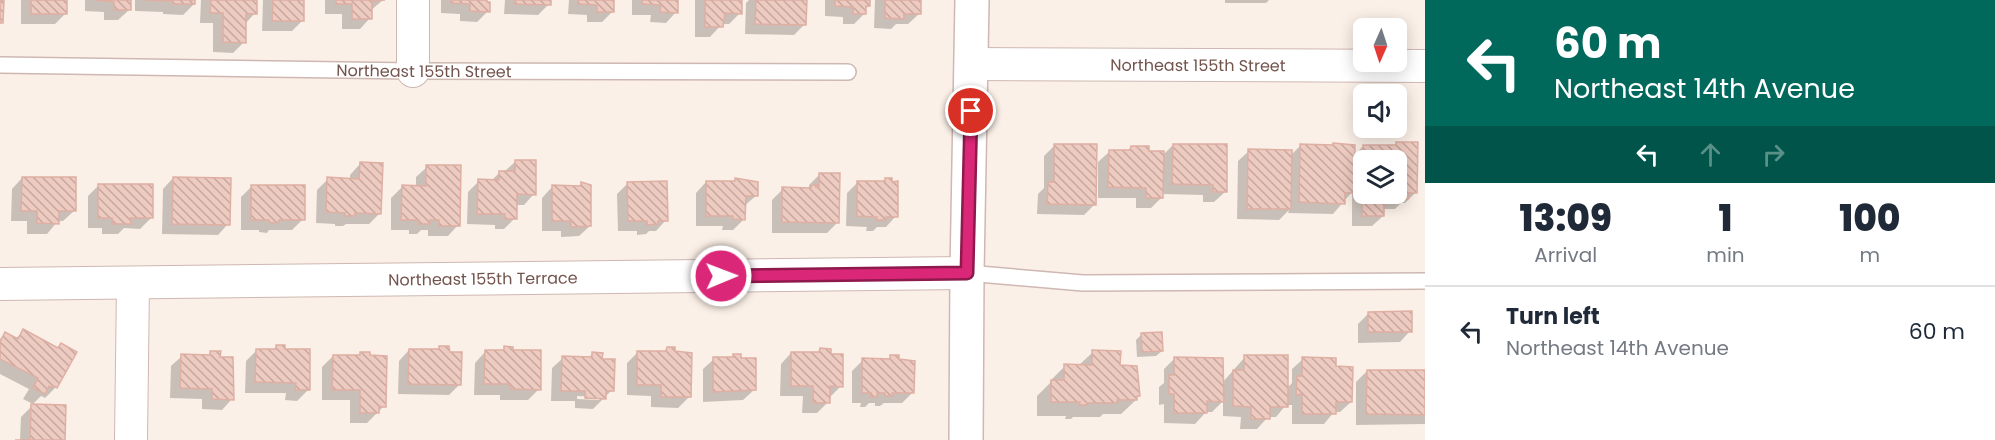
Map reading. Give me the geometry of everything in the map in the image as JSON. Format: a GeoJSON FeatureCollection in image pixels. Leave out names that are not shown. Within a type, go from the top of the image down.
{"type":"FeatureCollection","features":[{"type":"Feature","properties":{"kind":"street"},"geometry":{"type":"LineString","coordinates":[[412,71],[413,0]]}},
{"type":"Feature","properties":{"kind":"street"},"geometry":{"type":"LineString","coordinates":[[966,440],[972,0]]}},
{"type":"Feature","properties":{"kind":"street","name":"Northeast 155th Street"},"geometry":{"type":"LineString","coordinates":[[972,64],[1425,66]]}},
{"type":"Feature","properties":{"kind":"street","name":"Northeast 155th Terrace"},"geometry":{"type":"LineString","coordinates":[[0,284],[967,273]]}},
{"type":"Feature","properties":{"kind":"street"},"geometry":{"type":"LineString","coordinates":[[131,440],[133,283]]}},
{"type":"Feature","properties":{"kind":"lane","name":"Northeast 155th Street"},"geometry":{"type":"LineString","coordinates":[[0,65],[412,71],[848,72]]}},
{"type":"Feature","properties":{"kind":"lane"},"geometry":{"type":"LineString","coordinates":[[967,273],[1083,283],[1425,281]]}},
{"type":"Feature","properties":{"kind":"building"},"geometry":{"type":"Polygon","coordinates":[[[0,0],[4,0],[3,23],[0,23],[0,0]]]}},
{"type":"Feature","properties":{"kind":"building"},"geometry":{"type":"Polygon","coordinates":[[[31,0],[67,0],[67,14],[31,14],[31,0]]]}},
{"type":"Feature","properties":{"kind":"building"},"geometry":{"type":"Polygon","coordinates":[[[95,0],[131,0],[131,10],[114,10],[114,2],[95,0]]]}},
{"type":"Feature","properties":{"kind":"building"},"geometry":{"type":"Polygon","coordinates":[[[145,0],[195,0],[195,4],[173,4],[173,1],[145,0]]]}},
{"type":"Feature","properties":{"kind":"building"},"geometry":{"type":"Polygon","coordinates":[[[211,0],[257,0],[257,14],[246,14],[246,43],[223,42],[223,13],[210,13],[211,0]]]}},
{"type":"Feature","properties":{"kind":"building"},"geometry":{"type":"Polygon","coordinates":[[[273,0],[304,0],[304,21],[272,21],[273,0]]]}},
{"type":"Feature","properties":{"kind":"building"},"geometry":{"type":"Polygon","coordinates":[[[336,0],[385,0],[372,1],[372,19],[352,19],[352,4],[336,4],[336,0]]]}},
{"type":"Feature","properties":{"kind":"building"},"geometry":{"type":"Polygon","coordinates":[[[451,0],[487,0],[490,2],[490,12],[470,11],[470,4],[451,3],[451,0]]]}},
{"type":"Feature","properties":{"kind":"building"},"geometry":{"type":"Polygon","coordinates":[[[515,0],[551,0],[551,5],[515,4],[515,0]]]}},
{"type":"Feature","properties":{"kind":"building"},"geometry":{"type":"Polygon","coordinates":[[[578,0],[614,0],[614,12],[597,12],[597,5],[578,4],[578,0]]]}},
{"type":"Feature","properties":{"kind":"building"},"geometry":{"type":"Polygon","coordinates":[[[642,0],[678,0],[678,13],[660,12],[661,5],[642,4],[642,0]]]}},
{"type":"Feature","properties":{"kind":"building"},"geometry":{"type":"Polygon","coordinates":[[[705,0],[742,0],[742,14],[725,13],[723,27],[705,27],[705,0]]]}},
{"type":"Feature","properties":{"kind":"building"},"geometry":{"type":"Polygon","coordinates":[[[756,0],[807,0],[806,25],[755,24],[756,0]]]}},
{"type":"Feature","properties":{"kind":"building"},"geometry":{"type":"Polygon","coordinates":[[[835,0],[870,0],[870,6],[866,6],[866,14],[853,14],[853,7],[835,6],[835,0]]]}},
{"type":"Feature","properties":{"kind":"building"},"geometry":{"type":"Polygon","coordinates":[[[885,0],[921,0],[921,14],[904,14],[904,19],[885,18],[885,0]]]}},
{"type":"Feature","properties":{"kind":"building"},"geometry":{"type":"Polygon","coordinates":[[[1418,142],[1417,193],[1408,193],[1407,199],[1407,150],[1363,150],[1363,145],[1418,142]]]}},
{"type":"Feature","properties":{"kind":"building"},"geometry":{"type":"Polygon","coordinates":[[[1333,143],[1355,145],[1353,193],[1345,193],[1345,204],[1299,202],[1300,144],[1333,145],[1333,143]]]}},
{"type":"Feature","properties":{"kind":"building"},"geometry":{"type":"Polygon","coordinates":[[[1054,144],[1097,144],[1096,205],[1047,204],[1048,182],[1054,182],[1054,144]]]}},
{"type":"Feature","properties":{"kind":"building"},"geometry":{"type":"Polygon","coordinates":[[[1173,144],[1227,144],[1227,192],[1213,192],[1213,185],[1172,184],[1173,144]]]}},
{"type":"Feature","properties":{"kind":"building"},"geometry":{"type":"Polygon","coordinates":[[[1131,146],[1149,146],[1149,151],[1164,151],[1163,198],[1146,198],[1146,188],[1108,187],[1109,150],[1130,150],[1131,146]]]}},
{"type":"Feature","properties":{"kind":"building"},"geometry":{"type":"Polygon","coordinates":[[[1248,149],[1292,150],[1291,209],[1247,209],[1248,149]]]}},
{"type":"Feature","properties":{"kind":"building"},"geometry":{"type":"Polygon","coordinates":[[[515,160],[536,160],[536,195],[517,194],[517,219],[505,219],[505,214],[477,214],[478,179],[499,180],[499,171],[515,171],[515,160]]]}},
{"type":"Feature","properties":{"kind":"building"},"geometry":{"type":"Polygon","coordinates":[[[360,162],[383,163],[381,214],[355,213],[355,216],[345,216],[345,213],[326,212],[327,177],[359,179],[360,162]]]}},
{"type":"Feature","properties":{"kind":"building"},"geometry":{"type":"Polygon","coordinates":[[[426,165],[461,165],[460,226],[439,226],[439,220],[430,220],[430,224],[419,224],[419,220],[401,220],[402,185],[426,186],[426,165]]]}},
{"type":"Feature","properties":{"kind":"building"},"geometry":{"type":"Polygon","coordinates":[[[819,173],[840,173],[839,223],[782,222],[782,187],[811,188],[812,185],[817,185],[816,187],[819,187],[819,173]]]}},
{"type":"Feature","properties":{"kind":"building"},"geometry":{"type":"Polygon","coordinates":[[[22,177],[76,177],[76,211],[59,211],[59,224],[37,223],[37,211],[21,211],[22,177]]]}},
{"type":"Feature","properties":{"kind":"building"},"geometry":{"type":"Polygon","coordinates":[[[173,177],[231,178],[230,225],[172,224],[173,177]]]}},
{"type":"Feature","properties":{"kind":"building"},"geometry":{"type":"Polygon","coordinates":[[[735,178],[758,182],[758,196],[746,196],[745,220],[733,219],[733,216],[706,216],[706,181],[735,181],[735,178]]]}},
{"type":"Feature","properties":{"kind":"building"},"geometry":{"type":"Polygon","coordinates":[[[885,178],[892,178],[892,182],[898,181],[898,217],[876,220],[877,217],[857,216],[857,181],[885,181],[885,178]]]}},
{"type":"Feature","properties":{"kind":"building"},"geometry":{"type":"Polygon","coordinates":[[[667,181],[668,221],[658,221],[658,224],[647,225],[647,221],[628,221],[627,182],[667,181]]]}},
{"type":"Feature","properties":{"kind":"building"},"geometry":{"type":"Polygon","coordinates":[[[581,182],[591,185],[591,226],[571,227],[571,221],[552,221],[552,185],[581,186],[581,182]]]}},
{"type":"Feature","properties":{"kind":"building"},"geometry":{"type":"Polygon","coordinates":[[[98,184],[153,184],[153,218],[130,218],[131,224],[112,224],[112,218],[98,218],[98,184]]]}},
{"type":"Feature","properties":{"kind":"building"},"geometry":{"type":"Polygon","coordinates":[[[251,185],[305,185],[305,220],[279,220],[274,223],[269,220],[251,220],[251,185]]]}},
{"type":"Feature","properties":{"kind":"building"},"geometry":{"type":"Polygon","coordinates":[[[1362,204],[1384,204],[1384,216],[1362,216],[1362,204]]]}},
{"type":"Feature","properties":{"kind":"building"},"geometry":{"type":"Polygon","coordinates":[[[1412,311],[1412,332],[1368,332],[1368,312],[1412,311]]]}},
{"type":"Feature","properties":{"kind":"building"},"geometry":{"type":"Polygon","coordinates":[[[23,329],[58,348],[61,343],[77,352],[57,388],[49,386],[45,394],[33,388],[38,378],[0,359],[0,342],[5,332],[18,339],[23,329]]]}},
{"type":"Feature","properties":{"kind":"building"},"geometry":{"type":"Polygon","coordinates":[[[1162,332],[1163,351],[1142,352],[1141,333],[1162,332]]]}},
{"type":"Feature","properties":{"kind":"building"},"geometry":{"type":"Polygon","coordinates":[[[276,345],[285,345],[285,349],[310,349],[310,390],[295,390],[296,383],[255,382],[256,349],[276,349],[276,345]]]}},
{"type":"Feature","properties":{"kind":"building"},"geometry":{"type":"Polygon","coordinates":[[[439,346],[449,346],[450,352],[462,352],[461,385],[408,384],[409,349],[439,349],[439,346]]]}},
{"type":"Feature","properties":{"kind":"building"},"geometry":{"type":"Polygon","coordinates":[[[504,346],[513,347],[513,350],[541,350],[541,390],[511,389],[510,384],[484,384],[485,350],[504,350],[504,346]]]}},
{"type":"Feature","properties":{"kind":"building"},"geometry":{"type":"Polygon","coordinates":[[[667,347],[675,347],[675,351],[692,353],[691,397],[661,397],[661,385],[637,385],[637,351],[666,351],[667,347]]]}},
{"type":"Feature","properties":{"kind":"building"},"geometry":{"type":"Polygon","coordinates":[[[820,348],[831,349],[831,354],[843,354],[843,387],[830,386],[830,403],[813,403],[813,386],[791,386],[791,352],[819,352],[820,348]]]}},
{"type":"Feature","properties":{"kind":"building"},"geometry":{"type":"Polygon","coordinates":[[[1092,350],[1121,351],[1120,365],[1137,366],[1140,396],[1137,396],[1137,400],[1087,403],[1087,405],[1079,405],[1080,402],[1051,402],[1051,380],[1064,380],[1064,364],[1092,365],[1092,350]]]}},
{"type":"Feature","properties":{"kind":"building"},"geometry":{"type":"Polygon","coordinates":[[[210,351],[221,351],[220,357],[233,357],[234,400],[212,399],[212,389],[180,388],[181,354],[210,355],[210,351]]]}},
{"type":"Feature","properties":{"kind":"building"},"geometry":{"type":"Polygon","coordinates":[[[360,352],[387,356],[386,407],[379,407],[379,413],[360,413],[360,390],[332,390],[333,355],[360,355],[360,352]]]}},
{"type":"Feature","properties":{"kind":"building"},"geometry":{"type":"Polygon","coordinates":[[[592,352],[603,353],[602,359],[615,359],[614,391],[606,391],[606,399],[585,398],[585,391],[561,391],[562,356],[592,357],[592,352]]]}},
{"type":"Feature","properties":{"kind":"building"},"geometry":{"type":"Polygon","coordinates":[[[733,354],[741,354],[741,358],[756,358],[756,390],[713,392],[713,357],[733,357],[733,354]]]}},
{"type":"Feature","properties":{"kind":"building"},"geometry":{"type":"Polygon","coordinates":[[[890,355],[899,355],[899,359],[915,361],[914,393],[892,393],[893,396],[885,396],[885,393],[877,393],[877,397],[870,397],[871,393],[862,393],[862,358],[890,359],[890,355]]]}},
{"type":"Feature","properties":{"kind":"building"},"geometry":{"type":"Polygon","coordinates":[[[1244,355],[1288,355],[1288,407],[1270,407],[1270,419],[1251,419],[1251,407],[1233,406],[1233,370],[1244,370],[1244,355]]]}},
{"type":"Feature","properties":{"kind":"building"},"geometry":{"type":"Polygon","coordinates":[[[1174,357],[1223,358],[1224,402],[1207,401],[1207,413],[1174,413],[1174,394],[1169,394],[1169,375],[1174,375],[1174,357]]]}},
{"type":"Feature","properties":{"kind":"building"},"geometry":{"type":"Polygon","coordinates":[[[1302,357],[1336,358],[1336,366],[1353,367],[1352,402],[1336,402],[1336,414],[1302,414],[1302,394],[1296,395],[1297,376],[1302,376],[1302,357]]]}},
{"type":"Feature","properties":{"kind":"building"},"geometry":{"type":"Polygon","coordinates":[[[1367,370],[1425,370],[1425,415],[1366,414],[1367,370]]]}},
{"type":"Feature","properties":{"kind":"building"},"geometry":{"type":"Polygon","coordinates":[[[31,404],[66,405],[65,440],[30,440],[31,404]]]}},
{"type":"Feature","properties":{"kind":"route"},"geometry":{"type":"LineString","coordinates":[[721,276],[967,273],[971,111]]}}]}
